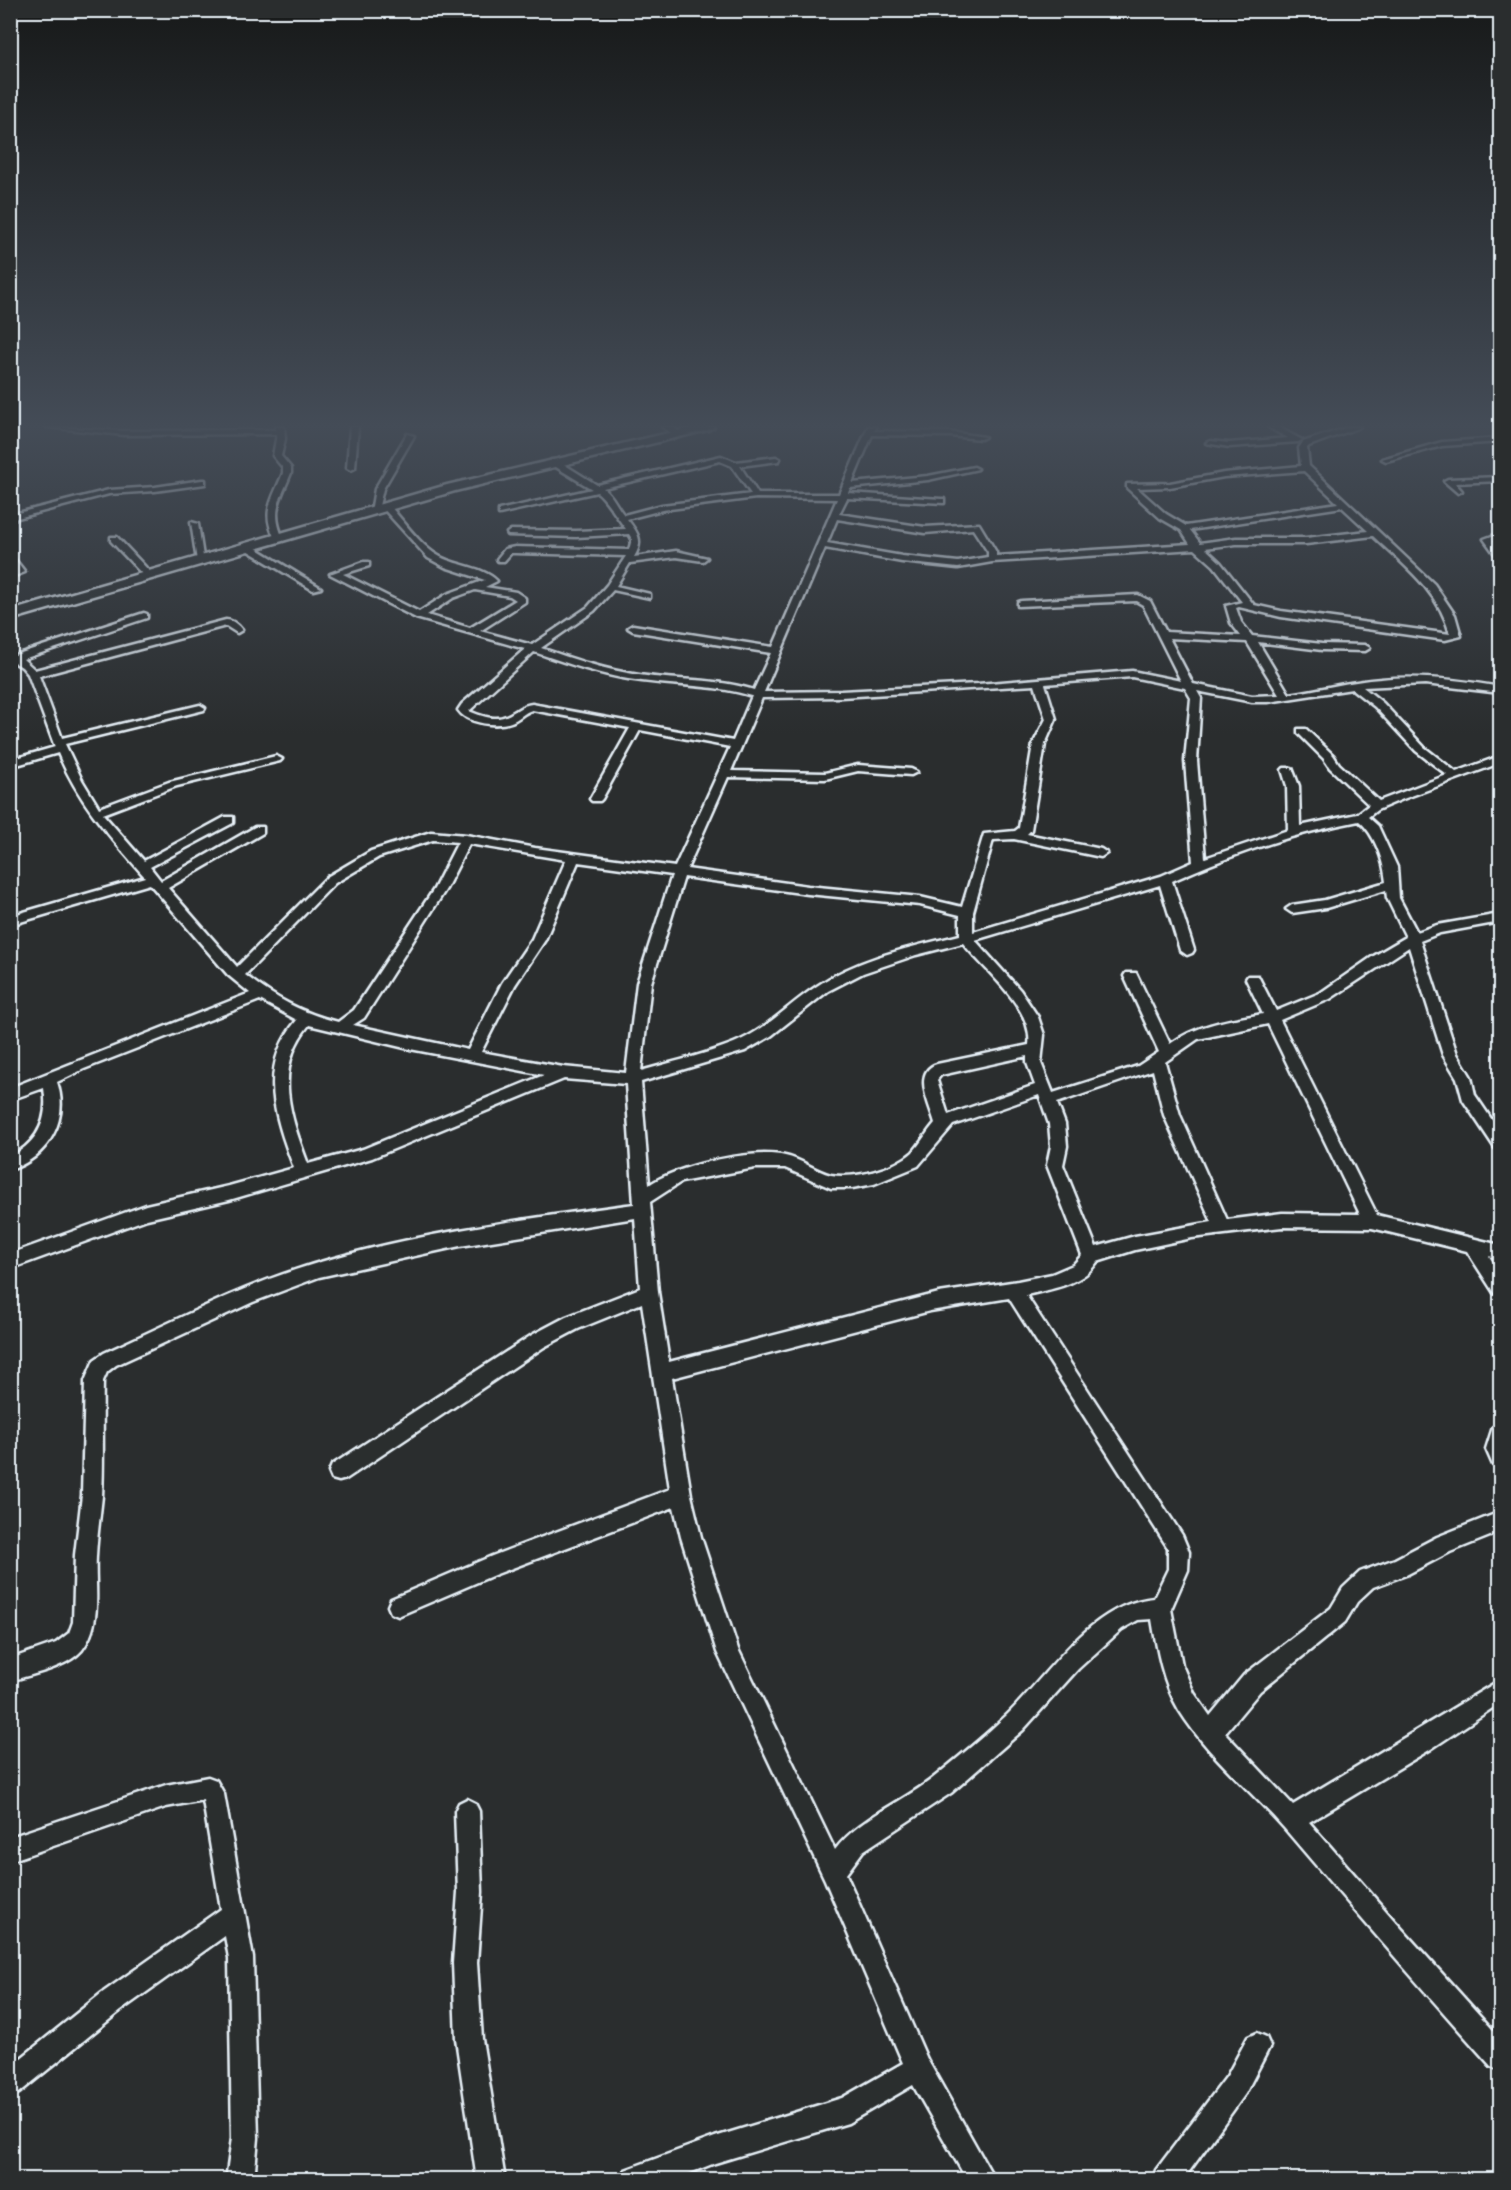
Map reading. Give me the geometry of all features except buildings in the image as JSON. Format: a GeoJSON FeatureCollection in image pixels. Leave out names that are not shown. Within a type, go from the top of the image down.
{"type":"FeatureCollection","features":[{"type":"Feature","properties":{"kind":"street"},"geometry":{"type":"LineString","coordinates":[[195,529],[201,561]]}},
{"type":"Feature","properties":{"kind":"street"},"geometry":{"type":"LineString","coordinates":[[274,529],[279,538]]}},
{"type":"Feature","properties":{"kind":"street"},"geometry":{"type":"LineString","coordinates":[[11,616],[309,529]]}},
{"type":"Feature","properties":{"kind":"street"},"geometry":{"type":"LineString","coordinates":[[403,529],[431,556],[448,565],[491,578],[492,581],[450,596],[418,616]]}},
{"type":"Feature","properties":{"kind":"street"},"geometry":{"type":"LineString","coordinates":[[829,529],[737,745],[679,872],[644,983],[633,1079],[649,1292],[681,1494],[691,1537],[728,1652],[833,1872],[918,2068],[982,2180]]}},
{"type":"Feature","properties":{"kind":"street"},"geometry":{"type":"LineString","coordinates":[[920,529],[935,529]]}},
{"type":"Feature","properties":{"kind":"street"},"geometry":{"type":"LineString","coordinates":[[977,529],[992,552],[992,559]]}},
{"type":"Feature","properties":{"kind":"street"},"geometry":{"type":"LineString","coordinates":[[1185,529],[1186,534],[1217,564],[1251,607]]}},
{"type":"Feature","properties":{"kind":"street"},"geometry":{"type":"LineString","coordinates":[[1286,698],[1251,639],[1236,623],[1230,607],[1236,604],[1281,614],[1455,637],[1450,615],[1438,595],[1420,574],[1373,529]]}},
{"type":"Feature","properties":{"kind":"street"},"geometry":{"type":"LineString","coordinates":[[511,532],[576,534],[632,531],[636,543],[611,587],[591,609],[532,650],[466,706],[463,710],[465,713],[499,721],[510,718],[524,708],[532,707],[737,745]]}},
{"type":"Feature","properties":{"kind":"street"},"geometry":{"type":"LineString","coordinates":[[823,544],[944,565],[992,559],[1197,546],[1236,541],[1306,541],[1377,533]]}},
{"type":"Feature","properties":{"kind":"street"},"geometry":{"type":"LineString","coordinates":[[1500,536],[1488,539],[1500,555]]}},
{"type":"Feature","properties":{"kind":"street"},"geometry":{"type":"LineString","coordinates":[[114,539],[148,575]]}},
{"type":"Feature","properties":{"kind":"street"},"geometry":{"type":"LineString","coordinates":[[248,547],[316,588]]}},
{"type":"Feature","properties":{"kind":"street"},"geometry":{"type":"LineString","coordinates":[[501,559],[508,551],[516,550],[630,557],[676,554],[703,558]]}},
{"type":"Feature","properties":{"kind":"street"},"geometry":{"type":"LineString","coordinates":[[10,556],[20,572],[10,575]]}},
{"type":"Feature","properties":{"kind":"street"},"geometry":{"type":"LineString","coordinates":[[366,564],[336,574],[418,616],[618,675],[734,687],[758,695],[841,694],[1132,674],[1252,699],[1286,698],[1354,686],[1412,681],[1471,685],[1500,690]]}},
{"type":"Feature","properties":{"kind":"street"},"geometry":{"type":"LineString","coordinates":[[611,587],[647,596]]}},
{"type":"Feature","properties":{"kind":"street"},"geometry":{"type":"LineString","coordinates":[[473,631],[522,600],[513,594],[477,588]]}},
{"type":"Feature","properties":{"kind":"street"},"geometry":{"type":"LineString","coordinates":[[1021,604],[1138,598],[1147,603],[1196,698],[1191,760],[1198,864]]}},
{"type":"Feature","properties":{"kind":"street"},"geometry":{"type":"LineString","coordinates":[[13,657],[144,616]]}},
{"type":"Feature","properties":{"kind":"street"},"geometry":{"type":"LineString","coordinates":[[33,674],[226,623],[230,623],[237,630]]}},
{"type":"Feature","properties":{"kind":"street"},"geometry":{"type":"LineString","coordinates":[[633,628],[777,651]]}},
{"type":"Feature","properties":{"kind":"street"},"geometry":{"type":"LineString","coordinates":[[1162,635],[1365,648]]}},
{"type":"Feature","properties":{"kind":"street"},"geometry":{"type":"LineString","coordinates":[[13,657],[26,665],[33,674],[77,786],[96,813],[237,975],[261,994],[306,1019],[416,1045],[563,1073],[633,1079],[748,1043],[823,988],[858,970],[914,951],[966,938],[1165,879],[1198,864],[1313,826],[1361,817],[1377,806],[1494,761],[1500,772]]}},
{"type":"Feature","properties":{"kind":"street"},"geometry":{"type":"LineString","coordinates":[[1013,836],[1025,830],[1039,744],[1051,719],[1039,682]]}},
{"type":"Feature","properties":{"kind":"street"},"geometry":{"type":"LineString","coordinates":[[1354,686],[1379,705],[1420,748],[1455,776]]}},
{"type":"Feature","properties":{"kind":"street"},"geometry":{"type":"LineString","coordinates":[[1196,698],[1210,690]]}},
{"type":"Feature","properties":{"kind":"street"},"geometry":{"type":"LineString","coordinates":[[10,764],[59,745],[200,708]]}},
{"type":"Feature","properties":{"kind":"street"},"geometry":{"type":"LineString","coordinates":[[596,799],[636,728]]}},
{"type":"Feature","properties":{"kind":"street"},"geometry":{"type":"LineString","coordinates":[[1302,731],[1329,757],[1334,766],[1377,806]]}},
{"type":"Feature","properties":{"kind":"street"},"geometry":{"type":"LineString","coordinates":[[96,813],[173,784],[276,759]]}},
{"type":"Feature","properties":{"kind":"street"},"geometry":{"type":"LineString","coordinates":[[724,774],[825,776],[858,768],[911,772]]}},
{"type":"Feature","properties":{"kind":"street"},"geometry":{"type":"LineString","coordinates":[[1288,770],[1293,786],[1294,833]]}},
{"type":"Feature","properties":{"kind":"street"},"geometry":{"type":"LineString","coordinates":[[1361,817],[1372,826],[1391,867],[1393,898],[1413,939],[1428,980],[1450,1055],[1464,1077],[1468,1096],[1500,1144]]}},
{"type":"Feature","properties":{"kind":"street"},"geometry":{"type":"LineString","coordinates":[[143,866],[229,820]]}},
{"type":"Feature","properties":{"kind":"street"},"geometry":{"type":"LineString","coordinates":[[10,921],[157,883],[259,830]]}},
{"type":"Feature","properties":{"kind":"street"},"geometry":{"type":"LineString","coordinates":[[237,975],[313,897],[345,870],[358,866],[375,854],[412,844],[423,838],[438,836],[808,890],[920,901],[967,912]]}},
{"type":"Feature","properties":{"kind":"street"},"geometry":{"type":"LineString","coordinates":[[1091,1256],[1055,1166],[1059,1146],[1057,1124],[1034,1063],[1037,1049],[1035,1031],[1005,980],[966,938],[967,912],[988,837],[1013,836],[1101,853]]}},
{"type":"Feature","properties":{"kind":"street"},"geometry":{"type":"LineString","coordinates":[[340,1027],[359,1014],[440,889],[466,839]]}},
{"type":"Feature","properties":{"kind":"street"},"geometry":{"type":"LineString","coordinates":[[472,1054],[509,983],[538,940],[574,856]]}},
{"type":"Feature","properties":{"kind":"street"},"geometry":{"type":"LineString","coordinates":[[1165,879],[1187,950]]}},
{"type":"Feature","properties":{"kind":"street"},"geometry":{"type":"LineString","coordinates":[[1292,909],[1326,904],[1392,884]]}},
{"type":"Feature","properties":{"kind":"street"},"geometry":{"type":"LineString","coordinates":[[10,1670],[50,1657],[66,1648],[75,1642],[81,1630],[87,1600],[85,1564],[92,1496],[94,1381],[100,1366],[110,1359],[248,1295],[295,1277],[340,1264],[447,1240],[642,1205],[668,1181],[679,1176],[768,1161],[788,1162],[839,1184],[861,1180],[916,1160],[925,1151],[943,1124],[1045,1094],[1143,1070],[1193,1035],[1230,1025],[1271,1018],[1325,996],[1377,960],[1413,939],[1437,929],[1500,918]]}},
{"type":"Feature","properties":{"kind":"street"},"geometry":{"type":"LineString","coordinates":[[1131,976],[1162,1058],[1172,1115],[1223,1228]]}},
{"type":"Feature","properties":{"kind":"street"},"geometry":{"type":"LineString","coordinates":[[1253,979],[1372,1221]]}},
{"type":"Feature","properties":{"kind":"street"},"geometry":{"type":"LineString","coordinates":[[10,1094],[261,994]]}},
{"type":"Feature","properties":{"kind":"street"},"geometry":{"type":"LineString","coordinates":[[359,1014],[361,1032]]}},
{"type":"Feature","properties":{"kind":"street"},"geometry":{"type":"LineString","coordinates":[[303,1172],[281,1102],[280,1077],[286,1042],[293,1031],[306,1019]]}},
{"type":"Feature","properties":{"kind":"street"},"geometry":{"type":"LineString","coordinates":[[943,1124],[930,1080],[932,1074],[937,1070],[1037,1049]]}},
{"type":"Feature","properties":{"kind":"street"},"geometry":{"type":"LineString","coordinates":[[10,1262],[146,1212],[229,1193],[382,1148],[563,1073]]}},
{"type":"Feature","properties":{"kind":"street"},"geometry":{"type":"LineString","coordinates":[[10,1164],[40,1144],[46,1133],[53,1104],[52,1087],[49,1080]]}},
{"type":"Feature","properties":{"kind":"street"},"geometry":{"type":"LineString","coordinates":[[662,1372],[784,1343],[911,1307],[969,1295],[1014,1291],[1064,1278],[1085,1266],[1091,1256],[1192,1230],[1282,1221],[1372,1221],[1500,1252]]}},
{"type":"Feature","properties":{"kind":"street"},"geometry":{"type":"LineString","coordinates":[[1472,1245],[1500,1288]]}},
{"type":"Feature","properties":{"kind":"street"},"geometry":{"type":"LineString","coordinates":[[1014,1291],[1175,1542],[1179,1552],[1178,1570],[1160,1608],[1171,1665],[1186,1701],[1210,1734],[1291,1819],[1383,1927],[1500,2057]]}},
{"type":"Feature","properties":{"kind":"street"},"geometry":{"type":"LineString","coordinates":[[339,1472],[538,1341],[572,1323],[649,1292]]}},
{"type":"Feature","properties":{"kind":"street"},"geometry":{"type":"LineString","coordinates":[[1500,1432],[1496,1449],[1500,1458]]}},
{"type":"Feature","properties":{"kind":"street"},"geometry":{"type":"LineString","coordinates":[[398,1606],[492,1566],[681,1494]]}},
{"type":"Feature","properties":{"kind":"street"},"geometry":{"type":"LineString","coordinates":[[1210,1734],[1251,1683],[1338,1615],[1350,1595],[1367,1579],[1398,1568],[1444,1544],[1500,1522]]}},
{"type":"Feature","properties":{"kind":"street"},"geometry":{"type":"LineString","coordinates":[[833,1872],[855,1843],[943,1785],[1015,1722],[1070,1661],[1115,1622],[1138,1610],[1160,1608]]}},
{"type":"Feature","properties":{"kind":"street"},"geometry":{"type":"LineString","coordinates":[[1291,1819],[1423,1742],[1500,1691]]}},
{"type":"Feature","properties":{"kind":"street"},"geometry":{"type":"LineString","coordinates":[[10,1849],[166,1796],[208,1788],[213,1794],[232,1916],[241,1958],[245,2138],[240,2180]]}},
{"type":"Feature","properties":{"kind":"street"},"geometry":{"type":"LineString","coordinates":[[467,1811],[470,1892],[465,1963],[469,2039],[491,2180]]}},
{"type":"Feature","properties":{"kind":"street"},"geometry":{"type":"LineString","coordinates":[[10,2084],[111,2002],[232,1916]]}},
{"type":"Feature","properties":{"kind":"street"},"geometry":{"type":"LineString","coordinates":[[1166,2180],[1236,2085],[1257,2046]]}},
{"type":"Feature","properties":{"kind":"street"},"geometry":{"type":"LineString","coordinates":[[635,2180],[715,2150],[848,2110],[918,2068]]}}]}
